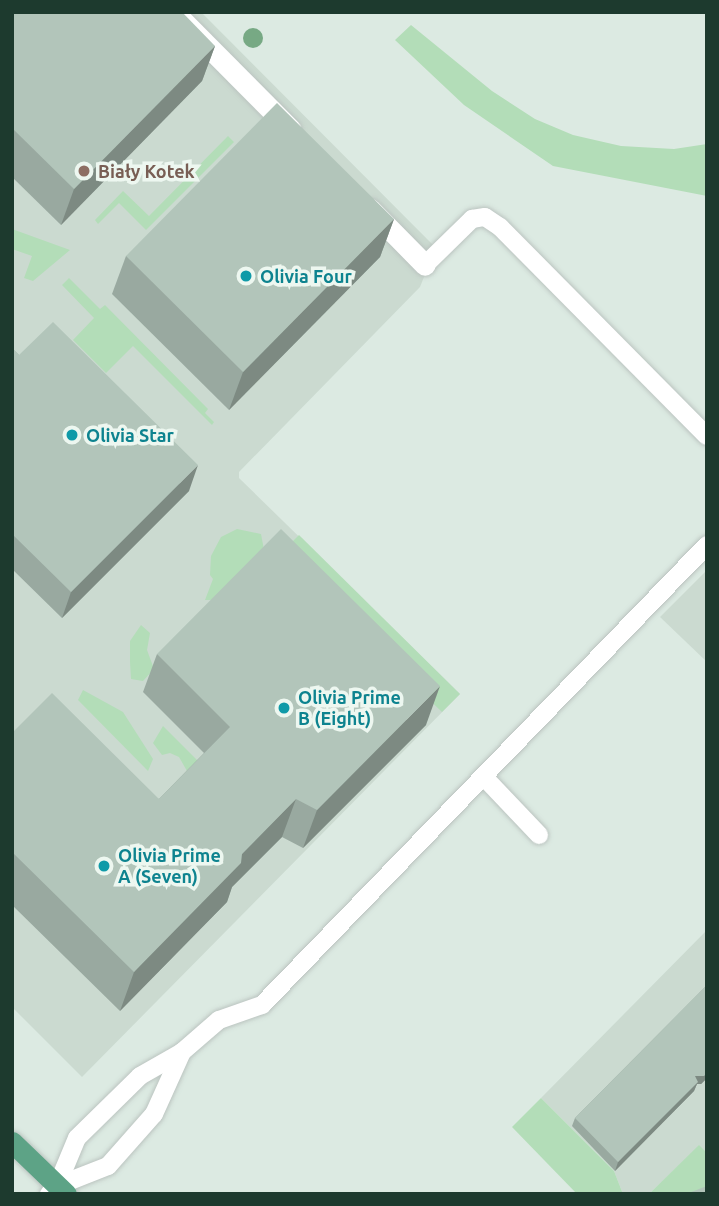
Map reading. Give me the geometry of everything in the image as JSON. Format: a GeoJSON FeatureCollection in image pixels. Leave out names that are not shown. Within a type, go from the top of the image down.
{"type":"FeatureCollection","features":[{"type":"Feature","properties":{"kind":"main road"},"geometry":{"type":"LineString","coordinates":[[12,1142],[57,1191]]}},
{"type":"Feature","properties":{"kind":"street"},"geometry":{"type":"LineString","coordinates":[[174,12],[309,148]]}},
{"type":"Feature","properties":{"kind":"street"},"geometry":{"type":"LineString","coordinates":[[357,196],[425,265]]}},
{"type":"Feature","properties":{"kind":"lane"},"geometry":{"type":"LineString","coordinates":[[425,265],[472,219],[485,217],[707,436]]}},
{"type":"Feature","properties":{"kind":"lane"},"geometry":{"type":"LineString","coordinates":[[57,1191],[77,1138],[140,1076],[182,1052],[219,1020],[262,1005],[707,545]]}},
{"type":"Feature","properties":{"kind":"lane"},"geometry":{"type":"LineString","coordinates":[[485,777],[539,835]]}},
{"type":"Feature","properties":{"kind":"lane"},"geometry":{"type":"LineString","coordinates":[[57,1191],[108,1166],[154,1114],[182,1052]]}},
{"type":"Feature","properties":{"kind":"shaded area"},"geometry":{"type":"Polygon","coordinates":[[[12,12],[201,12],[442,254],[428,267],[420,287],[239,472],[239,478],[460,694],[82,1077],[12,1007],[12,12]]]}},
{"type":"Feature","properties":{"kind":"shaded area"},"geometry":{"type":"Polygon","coordinates":[[[707,570],[707,662],[660,617],[707,570]]]}},
{"type":"Feature","properties":{"kind":"shaded area"},"geometry":{"type":"Polygon","coordinates":[[[707,930],[707,1153],[699,1146],[649,1194],[623,1194],[614,1171],[541,1098],[707,930]]]}},
{"type":"Feature","properties":{"kind":"green space"},"geometry":{"type":"Polygon","coordinates":[[[411,25],[492,91],[535,119],[573,135],[621,146],[674,149],[707,144],[707,196],[553,166],[464,105],[395,40],[411,25]]]}},
{"type":"Feature","properties":{"kind":"green space"},"geometry":{"type":"Polygon","coordinates":[[[228,136],[234,142],[146,230],[119,203],[98,224],[95,220],[123,191],[149,216],[228,136]]]}},
{"type":"Feature","properties":{"kind":"green space"},"geometry":{"type":"Polygon","coordinates":[[[12,229],[70,250],[33,281],[24,278],[32,256],[12,249],[12,229]]]}},
{"type":"Feature","properties":{"kind":"green space"},"geometry":{"type":"Polygon","coordinates":[[[69,278],[100,309],[105,305],[208,409],[205,413],[214,422],[212,425],[133,346],[106,373],[73,340],[94,318],[62,285],[69,278]]]}},
{"type":"Feature","properties":{"kind":"green space"},"geometry":{"type":"Polygon","coordinates":[[[237,529],[261,534],[265,555],[218,600],[205,600],[213,579],[210,575],[211,556],[221,537],[237,529]]]}},
{"type":"Feature","properties":{"kind":"green space"},"geometry":{"type":"Polygon","coordinates":[[[299,535],[460,694],[442,712],[279,555],[299,535]]]}},
{"type":"Feature","properties":{"kind":"green space"},"geometry":{"type":"Polygon","coordinates":[[[141,625],[150,633],[147,650],[154,669],[143,681],[131,679],[130,662],[130,641],[141,625]]]}},
{"type":"Feature","properties":{"kind":"green space"},"geometry":{"type":"Polygon","coordinates":[[[83,690],[123,712],[153,759],[148,771],[78,700],[83,690]]]}},
{"type":"Feature","properties":{"kind":"green space"},"geometry":{"type":"Polygon","coordinates":[[[163,726],[200,763],[187,771],[179,757],[170,753],[162,755],[153,743],[163,726]]]}},
{"type":"Feature","properties":{"kind":"green space"},"geometry":{"type":"Polygon","coordinates":[[[541,1098],[614,1171],[623,1194],[577,1194],[512,1127],[541,1098]]]}},
{"type":"Feature","properties":{"kind":"green space"},"geometry":{"type":"Polygon","coordinates":[[[699,1145],[707,1153],[707,1194],[649,1194],[699,1145]]]}},
{"type":"Feature","properties":{"kind":"building"},"geometry":{"type":"Polygon","coordinates":[[[12,12],[182,12],[215,46],[74,189],[12,128],[12,12]]]}},
{"type":"Feature","properties":{"kind":"building","name":"Olivia Four"},"geometry":{"type":"Polygon","coordinates":[[[277,103],[394,219],[243,372],[126,256],[277,103]]]}},
{"type":"Feature","properties":{"kind":"building","name":"Olivia Star"},"geometry":{"type":"Polygon","coordinates":[[[53,322],[198,465],[71,592],[12,534],[12,348],[19,355],[53,322]]]}},
{"type":"Feature","properties":{"kind":"building"},"geometry":{"type":"Polygon","coordinates":[[[281,529],[440,686],[317,810],[296,799],[242,854],[241,863],[134,972],[12,852],[12,733],[52,693],[159,799],[230,727],[157,654],[281,529]]]}},
{"type":"Feature","properties":{"kind":"building"},"geometry":{"type":"Polygon","coordinates":[[[707,985],[707,1073],[704,1076],[695,1076],[698,1082],[618,1162],[575,1118],[707,985]]]}},
{"type":"Feature","properties":{"kind":"building"},"geometry":{"type":"Polygon","coordinates":[[[707,1186],[707,1194],[686,1194],[707,1186]]]}},
{"type":"Feature","properties":{"kind":"place","name":"Biały Kotek"},"geometry":{"type":"Point","coordinates":[84,171]}},
{"type":"Feature","properties":{"kind":"place","name":"Olivia Four"},"geometry":{"type":"Point","coordinates":[246,276]}},
{"type":"Feature","properties":{"kind":"place","name":"Olivia Star"},"geometry":{"type":"Point","coordinates":[72,435]}},
{"type":"Feature","properties":{"kind":"place","name":"Olivia Prime B (Eight)"},"geometry":{"type":"Point","coordinates":[284,708]}},
{"type":"Feature","properties":{"kind":"place","name":"Olivia Prime A (Seven)"},"geometry":{"type":"Point","coordinates":[104,866]}}]}
